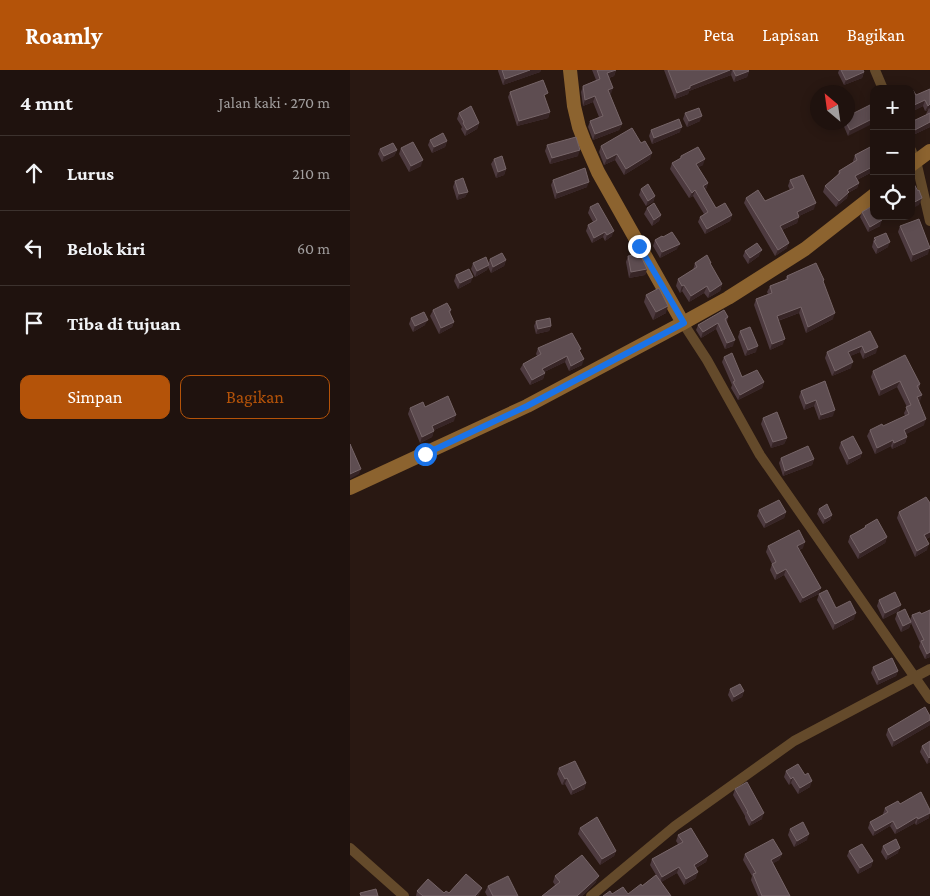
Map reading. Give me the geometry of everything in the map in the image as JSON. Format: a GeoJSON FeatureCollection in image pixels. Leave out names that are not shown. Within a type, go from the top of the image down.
{"type":"FeatureCollection","features":[{"type":"Feature","properties":{"kind":"street"},"geometry":{"type":"LineString","coordinates":[[570,70],[578,127],[591,156],[639,246],[707,360],[760,455],[930,699]]}},
{"type":"Feature","properties":{"kind":"street"},"geometry":{"type":"LineString","coordinates":[[875,70],[881,85]]}},
{"type":"Feature","properties":{"kind":"street"},"geometry":{"type":"LineString","coordinates":[[915,158],[930,151]]}},
{"type":"Feature","properties":{"kind":"street"},"geometry":{"type":"LineString","coordinates":[[915,166],[930,220]]}},
{"type":"Feature","properties":{"kind":"street"},"geometry":{"type":"LineString","coordinates":[[350,488],[527,406],[684,323],[728,298],[805,249],[870,198]]}},
{"type":"Feature","properties":{"kind":"street"},"geometry":{"type":"LineString","coordinates":[[591,896],[675,826],[794,741],[930,669]]}},
{"type":"Feature","properties":{"kind":"street"},"geometry":{"type":"LineString","coordinates":[[350,848],[404,896]]}},
{"type":"Feature","properties":{"kind":"building"},"geometry":{"type":"Polygon","coordinates":[[[502,70],[530,70],[505,79],[502,70]]]}},
{"type":"Feature","properties":{"kind":"building"},"geometry":{"type":"Polygon","coordinates":[[[597,70],[616,70],[607,73],[613,88],[608,90],[622,124],[595,134],[590,121],[603,116],[595,96],[585,100],[583,86],[600,79],[597,70]]]}},
{"type":"Feature","properties":{"kind":"building"},"geometry":{"type":"Polygon","coordinates":[[[668,70],[730,70],[677,93],[668,70]]]}},
{"type":"Feature","properties":{"kind":"building"},"geometry":{"type":"Polygon","coordinates":[[[733,70],[748,70],[749,71],[736,76],[733,70]]]}},
{"type":"Feature","properties":{"kind":"building"},"geometry":{"type":"Polygon","coordinates":[[[841,70],[863,70],[864,72],[846,80],[841,70]]]}},
{"type":"Feature","properties":{"kind":"building"},"geometry":{"type":"Polygon","coordinates":[[[543,80],[548,93],[544,95],[550,112],[519,121],[510,92],[543,80]]]}},
{"type":"Feature","properties":{"kind":"building"},"geometry":{"type":"Polygon","coordinates":[[[930,89],[930,104],[928,106],[925,100],[915,105],[915,93],[916,95],[930,89]]]}},
{"type":"Feature","properties":{"kind":"building"},"geometry":{"type":"Polygon","coordinates":[[[870,105],[870,120],[855,128],[855,112],[870,105]]]}},
{"type":"Feature","properties":{"kind":"building"},"geometry":{"type":"Polygon","coordinates":[[[471,106],[479,123],[467,130],[459,113],[471,106]]]}},
{"type":"Feature","properties":{"kind":"building"},"geometry":{"type":"Polygon","coordinates":[[[699,108],[702,116],[689,121],[685,113],[699,108]]]}},
{"type":"Feature","properties":{"kind":"building"},"geometry":{"type":"Polygon","coordinates":[[[930,113],[930,122],[915,130],[915,120],[930,113]]]}},
{"type":"Feature","properties":{"kind":"building"},"geometry":{"type":"Polygon","coordinates":[[[679,119],[682,127],[654,138],[651,130],[679,119]]]}},
{"type":"Feature","properties":{"kind":"building"},"geometry":{"type":"Polygon","coordinates":[[[632,128],[641,143],[645,141],[652,153],[626,169],[617,154],[607,159],[601,146],[632,128]]]}},
{"type":"Feature","properties":{"kind":"building"},"geometry":{"type":"Polygon","coordinates":[[[443,133],[447,141],[434,147],[430,140],[443,133]]]}},
{"type":"Feature","properties":{"kind":"building"},"geometry":{"type":"Polygon","coordinates":[[[576,137],[580,150],[552,158],[547,145],[576,137]]]}},
{"type":"Feature","properties":{"kind":"building"},"geometry":{"type":"Polygon","coordinates":[[[413,142],[423,160],[411,166],[401,148],[413,142]]]}},
{"type":"Feature","properties":{"kind":"building"},"geometry":{"type":"Polygon","coordinates":[[[393,143],[397,150],[384,156],[380,149],[393,143]]]}},
{"type":"Feature","properties":{"kind":"building"},"geometry":{"type":"Polygon","coordinates":[[[698,147],[705,159],[696,164],[708,183],[703,186],[716,208],[725,203],[732,215],[707,229],[700,217],[708,212],[695,190],[692,193],[672,163],[698,147]]]}},
{"type":"Feature","properties":{"kind":"building"},"geometry":{"type":"Polygon","coordinates":[[[870,147],[870,168],[855,176],[859,183],[847,190],[849,192],[839,201],[825,186],[840,173],[839,171],[857,160],[855,155],[870,147]]]}},
{"type":"Feature","properties":{"kind":"building"},"geometry":{"type":"Polygon","coordinates":[[[502,156],[506,169],[498,172],[494,159],[502,156]]]}},
{"type":"Feature","properties":{"kind":"building"},"geometry":{"type":"Polygon","coordinates":[[[585,168],[589,182],[557,193],[553,180],[585,168]]]}},
{"type":"Feature","properties":{"kind":"building"},"geometry":{"type":"Polygon","coordinates":[[[803,175],[816,203],[797,212],[799,217],[780,226],[789,243],[778,250],[746,198],[758,190],[765,201],[794,188],[790,180],[803,175]]]}},
{"type":"Feature","properties":{"kind":"building"},"geometry":{"type":"Polygon","coordinates":[[[463,178],[468,192],[459,194],[455,181],[463,178]]]}},
{"type":"Feature","properties":{"kind":"building"},"geometry":{"type":"Polygon","coordinates":[[[648,184],[655,196],[648,201],[641,189],[648,184]]]}},
{"type":"Feature","properties":{"kind":"building"},"geometry":{"type":"Polygon","coordinates":[[[915,186],[919,190],[922,198],[915,202],[915,186]]]}},
{"type":"Feature","properties":{"kind":"building"},"geometry":{"type":"Polygon","coordinates":[[[598,203],[614,231],[607,235],[605,232],[594,238],[588,225],[597,220],[590,207],[598,203]]]}},
{"type":"Feature","properties":{"kind":"building"},"geometry":{"type":"Polygon","coordinates":[[[654,203],[661,215],[654,220],[647,208],[654,203]]]}},
{"type":"Feature","properties":{"kind":"building"},"geometry":{"type":"Polygon","coordinates":[[[870,207],[870,220],[882,220],[870,227],[862,212],[870,207]]]}},
{"type":"Feature","properties":{"kind":"building"},"geometry":{"type":"Polygon","coordinates":[[[919,219],[930,248],[913,255],[900,226],[919,219]]]}},
{"type":"Feature","properties":{"kind":"building"},"geometry":{"type":"Polygon","coordinates":[[[672,232],[680,244],[662,252],[655,240],[672,232]]]}},
{"type":"Feature","properties":{"kind":"building"},"geometry":{"type":"Polygon","coordinates":[[[886,233],[890,242],[878,248],[874,238],[886,233]]]}},
{"type":"Feature","properties":{"kind":"building"},"geometry":{"type":"Polygon","coordinates":[[[757,243],[762,250],[750,258],[745,251],[757,243]]]}},
{"type":"Feature","properties":{"kind":"building"},"geometry":{"type":"Polygon","coordinates":[[[502,253],[506,260],[493,267],[490,259],[502,253]]]}},
{"type":"Feature","properties":{"kind":"building"},"geometry":{"type":"Polygon","coordinates":[[[640,254],[647,269],[631,272],[628,256],[640,254]]]}},
{"type":"Feature","properties":{"kind":"building"},"geometry":{"type":"Polygon","coordinates":[[[707,255],[722,284],[710,292],[707,286],[691,296],[678,279],[697,267],[695,263],[707,255]]]}},
{"type":"Feature","properties":{"kind":"building"},"geometry":{"type":"Polygon","coordinates":[[[486,257],[489,265],[477,271],[473,263],[486,257]]]}},
{"type":"Feature","properties":{"kind":"building"},"geometry":{"type":"Polygon","coordinates":[[[816,263],[835,313],[808,327],[801,307],[777,316],[785,339],[772,344],[756,299],[772,293],[770,286],[788,279],[787,276],[816,263]]]}},
{"type":"Feature","properties":{"kind":"building"},"geometry":{"type":"Polygon","coordinates":[[[469,269],[473,277],[460,283],[456,275],[469,269]]]}},
{"type":"Feature","properties":{"kind":"building"},"geometry":{"type":"Polygon","coordinates":[[[659,288],[668,306],[656,312],[646,295],[659,288]]]}},
{"type":"Feature","properties":{"kind":"building"},"geometry":{"type":"Polygon","coordinates":[[[447,303],[454,322],[441,328],[433,310],[447,303]]]}},
{"type":"Feature","properties":{"kind":"building"},"geometry":{"type":"Polygon","coordinates":[[[724,310],[728,317],[725,319],[735,340],[727,343],[718,323],[703,332],[698,325],[724,310]]]}},
{"type":"Feature","properties":{"kind":"building"},"geometry":{"type":"Polygon","coordinates":[[[424,312],[428,320],[415,326],[411,318],[424,312]]]}},
{"type":"Feature","properties":{"kind":"building"},"geometry":{"type":"Polygon","coordinates":[[[550,318],[551,326],[538,329],[536,321],[550,318]]]}},
{"type":"Feature","properties":{"kind":"building"},"geometry":{"type":"Polygon","coordinates":[[[750,327],[758,346],[748,350],[740,331],[750,327]]]}},
{"type":"Feature","properties":{"kind":"building"},"geometry":{"type":"Polygon","coordinates":[[[870,331],[878,347],[865,353],[862,346],[848,352],[853,362],[835,371],[827,352],[870,331]]]}},
{"type":"Feature","properties":{"kind":"building"},"geometry":{"type":"Polygon","coordinates":[[[572,333],[584,359],[571,366],[567,356],[542,369],[545,373],[532,380],[523,364],[541,354],[538,348],[572,333]]]}},
{"type":"Feature","properties":{"kind":"building"},"geometry":{"type":"Polygon","coordinates":[[[732,353],[742,377],[757,370],[764,382],[740,395],[724,357],[732,353]]]}},
{"type":"Feature","properties":{"kind":"building"},"geometry":{"type":"Polygon","coordinates":[[[905,355],[920,384],[917,386],[922,395],[917,397],[926,419],[904,430],[907,437],[894,443],[893,440],[877,448],[870,430],[909,414],[906,407],[911,405],[900,381],[881,390],[873,371],[905,355]]]}},
{"type":"Feature","properties":{"kind":"building"},"geometry":{"type":"Polygon","coordinates":[[[825,381],[835,410],[821,415],[816,400],[806,404],[801,391],[825,381]]]}},
{"type":"Feature","properties":{"kind":"building"},"geometry":{"type":"Polygon","coordinates":[[[448,396],[456,415],[432,426],[434,431],[422,437],[410,408],[423,402],[425,407],[448,396]]]}},
{"type":"Feature","properties":{"kind":"building"},"geometry":{"type":"Polygon","coordinates":[[[777,412],[787,438],[773,442],[763,418],[777,412]]]}},
{"type":"Feature","properties":{"kind":"building"},"geometry":{"type":"Polygon","coordinates":[[[853,436],[862,453],[849,459],[841,442],[853,436]]]}},
{"type":"Feature","properties":{"kind":"building"},"geometry":{"type":"Polygon","coordinates":[[[350,444],[361,469],[350,474],[350,444]]]}},
{"type":"Feature","properties":{"kind":"building"},"geometry":{"type":"Polygon","coordinates":[[[808,446],[814,459],[785,471],[781,458],[808,446]]]}},
{"type":"Feature","properties":{"kind":"building"},"geometry":{"type":"Polygon","coordinates":[[[926,497],[930,503],[930,532],[924,535],[929,544],[917,551],[899,512],[926,497]]]}},
{"type":"Feature","properties":{"kind":"building"},"geometry":{"type":"Polygon","coordinates":[[[779,500],[786,512],[766,523],[759,510],[779,500]]]}},
{"type":"Feature","properties":{"kind":"building"},"geometry":{"type":"Polygon","coordinates":[[[827,504],[832,515],[825,519],[819,509],[827,504]]]}},
{"type":"Feature","properties":{"kind":"building"},"geometry":{"type":"Polygon","coordinates":[[[877,519],[887,537],[860,553],[850,536],[877,519]]]}},
{"type":"Feature","properties":{"kind":"building"},"geometry":{"type":"Polygon","coordinates":[[[799,530],[805,542],[797,546],[821,588],[803,598],[786,569],[777,574],[772,564],[776,562],[768,546],[799,530]]]}},
{"type":"Feature","properties":{"kind":"building"},"geometry":{"type":"Polygon","coordinates":[[[827,590],[836,608],[850,601],[856,613],[835,624],[819,594],[827,590]]]}},
{"type":"Feature","properties":{"kind":"building"},"geometry":{"type":"Polygon","coordinates":[[[895,592],[901,605],[885,613],[879,600],[895,592]]]}},
{"type":"Feature","properties":{"kind":"building"},"geometry":{"type":"Polygon","coordinates":[[[905,609],[911,622],[903,626],[897,613],[905,609]]]}},
{"type":"Feature","properties":{"kind":"building"},"geometry":{"type":"Polygon","coordinates":[[[930,610],[930,652],[927,654],[921,641],[924,640],[912,615],[930,610]]]}},
{"type":"Feature","properties":{"kind":"building"},"geometry":{"type":"Polygon","coordinates":[[[892,658],[898,671],[879,680],[873,667],[892,658]]]}},
{"type":"Feature","properties":{"kind":"building"},"geometry":{"type":"Polygon","coordinates":[[[740,684],[744,691],[734,697],[730,689],[740,684]]]}},
{"type":"Feature","properties":{"kind":"building"},"geometry":{"type":"Polygon","coordinates":[[[925,707],[930,720],[894,741],[888,729],[925,707]]]}},
{"type":"Feature","properties":{"kind":"building"},"geometry":{"type":"Polygon","coordinates":[[[930,741],[930,757],[929,758],[922,746],[930,741]]]}},
{"type":"Feature","properties":{"kind":"building"},"geometry":{"type":"Polygon","coordinates":[[[575,761],[586,783],[573,790],[559,768],[575,761]]]}},
{"type":"Feature","properties":{"kind":"building"},"geometry":{"type":"Polygon","coordinates":[[[798,764],[805,775],[808,773],[812,781],[800,788],[793,777],[791,779],[786,771],[798,764]]]}},
{"type":"Feature","properties":{"kind":"building"},"geometry":{"type":"Polygon","coordinates":[[[747,782],[764,813],[752,821],[735,789],[747,782]]]}},
{"type":"Feature","properties":{"kind":"building"},"geometry":{"type":"Polygon","coordinates":[[[921,792],[930,813],[918,819],[917,817],[897,829],[893,821],[875,831],[870,822],[888,812],[885,808],[898,801],[900,804],[921,792]]]}},
{"type":"Feature","properties":{"kind":"building"},"geometry":{"type":"Polygon","coordinates":[[[597,817],[616,851],[602,859],[580,828],[597,817]]]}},
{"type":"Feature","properties":{"kind":"building"},"geometry":{"type":"Polygon","coordinates":[[[803,822],[809,834],[797,841],[790,829],[803,822]]]}},
{"type":"Feature","properties":{"kind":"building"},"geometry":{"type":"Polygon","coordinates":[[[691,828],[708,856],[694,865],[698,872],[686,879],[679,867],[662,877],[652,859],[683,842],[678,835],[691,828]]]}},
{"type":"Feature","properties":{"kind":"building"},"geometry":{"type":"Polygon","coordinates":[[[773,839],[782,854],[771,860],[790,896],[762,896],[753,874],[756,873],[745,854],[773,839]]]}},
{"type":"Feature","properties":{"kind":"building"},"geometry":{"type":"Polygon","coordinates":[[[896,839],[900,848],[888,855],[883,846],[896,839]]]}},
{"type":"Feature","properties":{"kind":"building"},"geometry":{"type":"Polygon","coordinates":[[[862,844],[873,861],[860,868],[849,851],[862,844]]]}},
{"type":"Feature","properties":{"kind":"building"},"geometry":{"type":"Polygon","coordinates":[[[582,855],[599,876],[577,896],[542,896],[560,882],[555,876],[582,855]]]}},
{"type":"Feature","properties":{"kind":"building"},"geometry":{"type":"Polygon","coordinates":[[[466,874],[482,888],[475,896],[423,896],[417,891],[428,879],[444,893],[446,891],[449,893],[466,874]]]}},
{"type":"Feature","properties":{"kind":"building"},"geometry":{"type":"Polygon","coordinates":[[[656,875],[671,896],[603,896],[610,891],[612,894],[623,887],[628,894],[656,875]]]}},
{"type":"Feature","properties":{"kind":"building"},"geometry":{"type":"Polygon","coordinates":[[[508,876],[518,896],[493,896],[488,886],[508,876]]]}},
{"type":"Feature","properties":{"kind":"building"},"geometry":{"type":"Polygon","coordinates":[[[376,889],[378,896],[361,896],[360,893],[376,889]]]}},
{"type":"Feature","properties":{"kind":"route"},"geometry":{"type":"LineString","coordinates":[[425,454],[527,406],[684,323],[639,246]]}}]}
